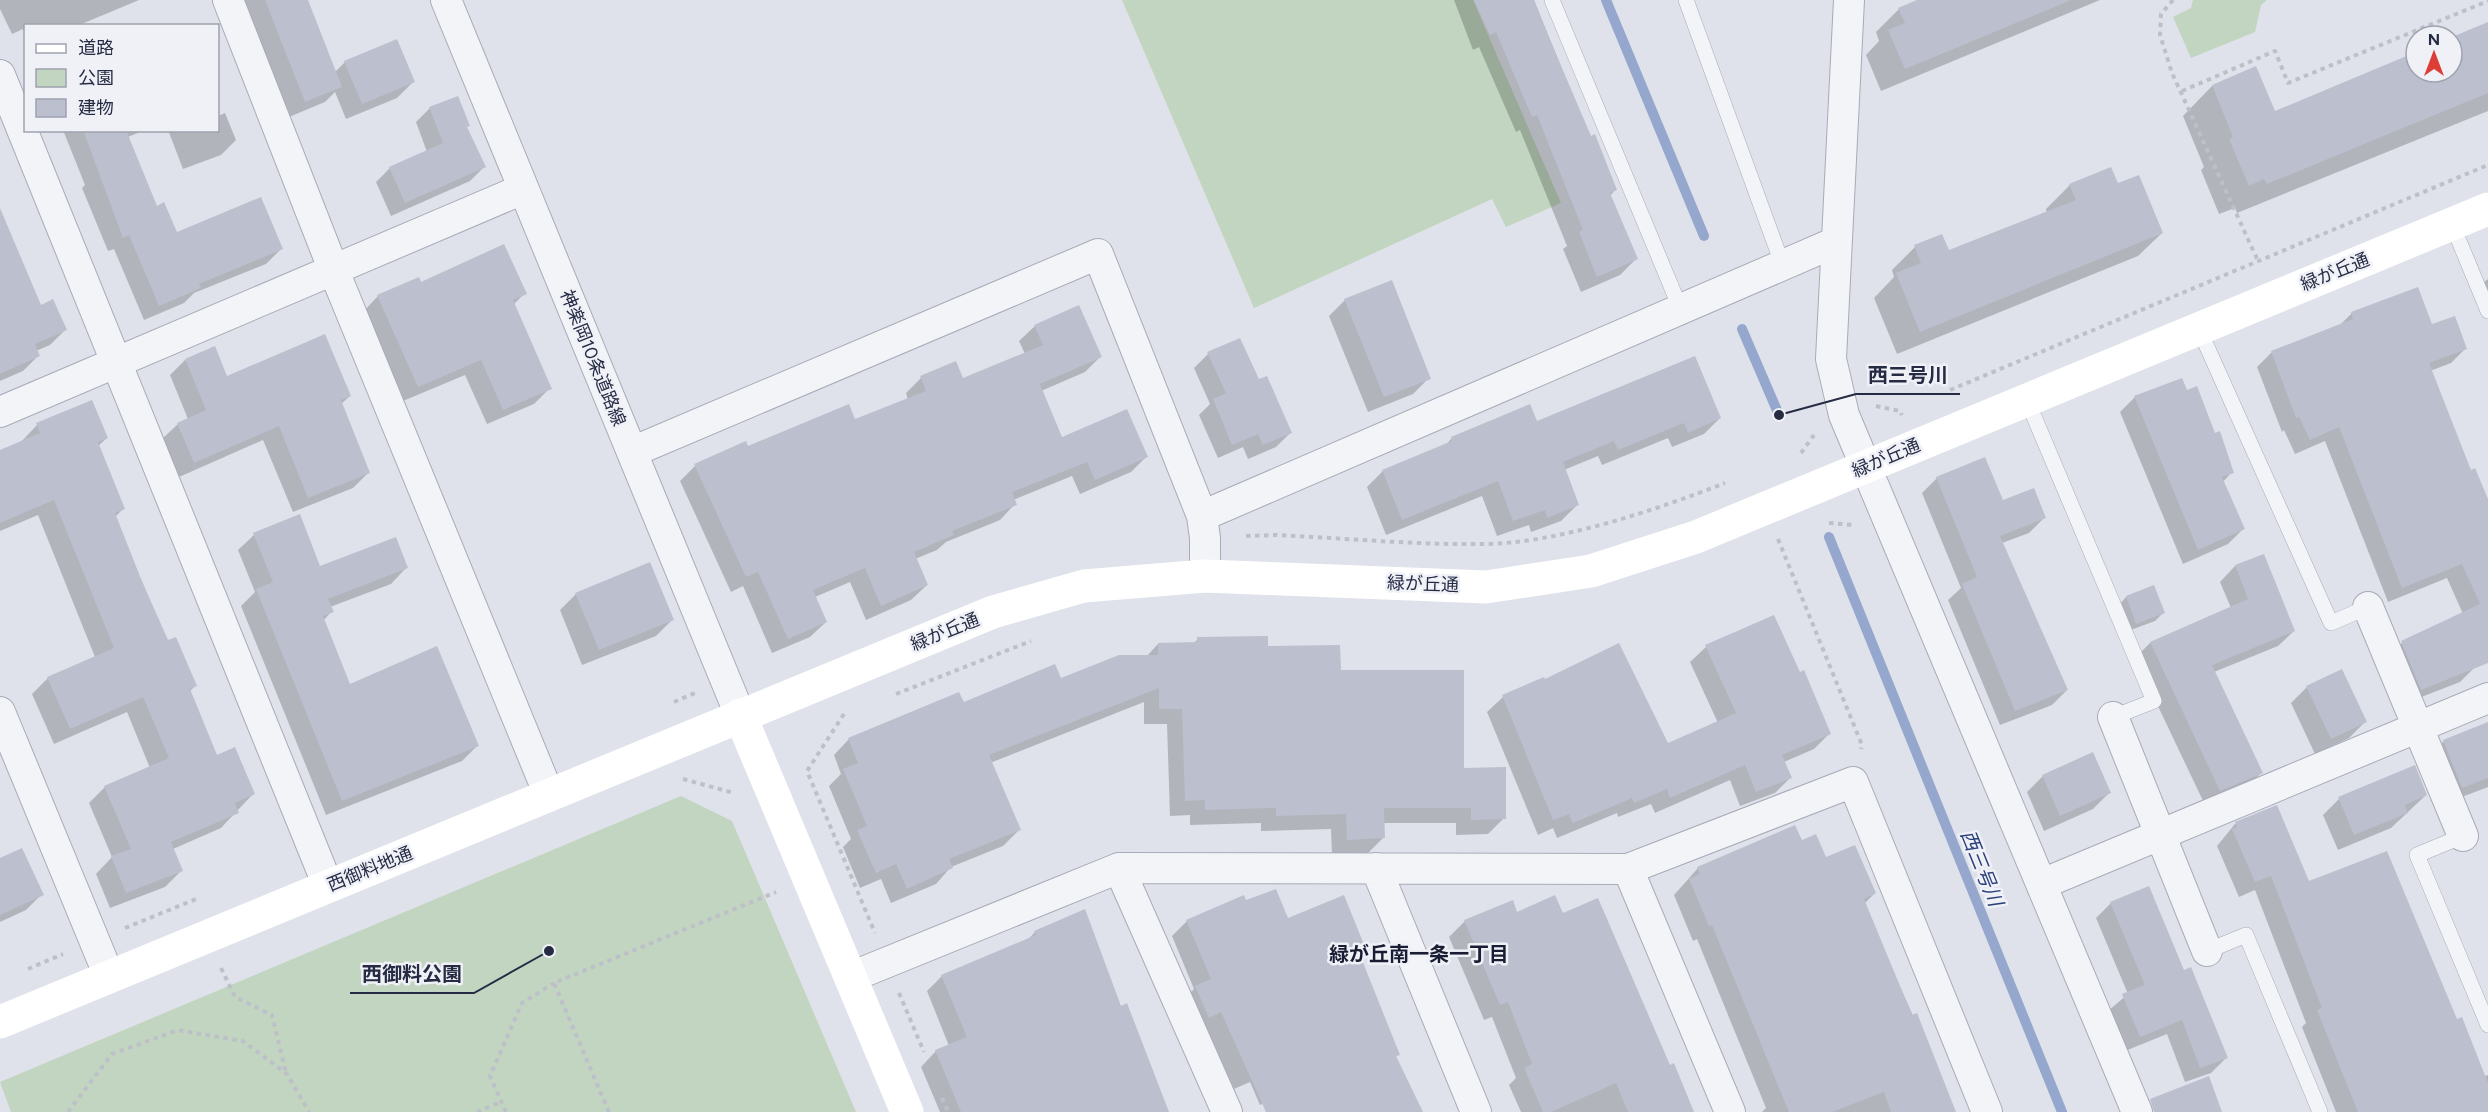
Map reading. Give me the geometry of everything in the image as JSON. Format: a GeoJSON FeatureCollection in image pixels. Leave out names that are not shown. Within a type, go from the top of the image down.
{"type":"FeatureCollection","features":[{"type":"Feature","properties":{"kind":"street"},"geometry":{"type":"LineString","coordinates":[[228,0],[334,271],[549,795]]}},
{"type":"Feature","properties":{"kind":"street","name":"神楽岡10条道路線"},"geometry":{"type":"LineString","coordinates":[[446,0],[740,715]]}},
{"type":"Feature","properties":{"kind":"street"},"geometry":{"type":"LineString","coordinates":[[1849,0],[1831,358],[1844,415],[2137,1112]]}},
{"type":"Feature","properties":{"kind":"street"},"geometry":{"type":"LineString","coordinates":[[0,75],[328,886]]}},
{"type":"Feature","properties":{"kind":"street"},"geometry":{"type":"LineString","coordinates":[[0,412],[523,189]]}},
{"type":"Feature","properties":{"kind":"street","name":"緑が丘通"},"geometry":{"type":"LineString","coordinates":[[740,715],[993,612],[1084,586],[1204,576],[1486,586],[1592,571],[1696,537],[2488,209]]}},
{"type":"Feature","properties":{"kind":"street"},"geometry":{"type":"LineString","coordinates":[[1202,516],[1836,242]]}},
{"type":"Feature","properties":{"kind":"street"},"geometry":{"type":"LineString","coordinates":[[632,452],[1098,254],[1202,516],[1205,538],[1204,576]]}},
{"type":"Feature","properties":{"kind":"street"},"geometry":{"type":"LineString","coordinates":[[2368,607],[2463,836]]}},
{"type":"Feature","properties":{"kind":"street"},"geometry":{"type":"LineString","coordinates":[[2042,884],[2488,698]]}},
{"type":"Feature","properties":{"kind":"street"},"geometry":{"type":"LineString","coordinates":[[0,712],[109,976]]}},
{"type":"Feature","properties":{"kind":"street"},"geometry":{"type":"LineString","coordinates":[[740,715],[907,1112]]}},
{"type":"Feature","properties":{"kind":"street","name":"西御料地通"},"geometry":{"type":"LineString","coordinates":[[0,1022],[740,715]]}},
{"type":"Feature","properties":{"kind":"street"},"geometry":{"type":"LineString","coordinates":[[2113,717],[2207,951]]}},
{"type":"Feature","properties":{"kind":"street"},"geometry":{"type":"LineString","coordinates":[[851,976],[1119,868],[1628,869],[1853,782],[1987,1112]]}},
{"type":"Feature","properties":{"kind":"street"},"geometry":{"type":"LineString","coordinates":[[1119,868],[1227,1112]]}},
{"type":"Feature","properties":{"kind":"street"},"geometry":{"type":"LineString","coordinates":[[1376,868],[1476,1112]]}},
{"type":"Feature","properties":{"kind":"street"},"geometry":{"type":"LineString","coordinates":[[1628,869],[1730,1112]]}},
{"type":"Feature","properties":{"kind":"lane"},"geometry":{"type":"LineString","coordinates":[[1552,0],[1682,310]]}},
{"type":"Feature","properties":{"kind":"lane"},"geometry":{"type":"LineString","coordinates":[[1686,0],[1783,266]]}},
{"type":"Feature","properties":{"kind":"lane"},"geometry":{"type":"LineString","coordinates":[[2452,224],[2488,311]]}},
{"type":"Feature","properties":{"kind":"lane"},"geometry":{"type":"LineString","coordinates":[[2199,329],[2331,623],[2368,607]]}},
{"type":"Feature","properties":{"kind":"lane"},"geometry":{"type":"LineString","coordinates":[[2027,399],[2154,701],[2113,717]]}},
{"type":"Feature","properties":{"kind":"lane"},"geometry":{"type":"LineString","coordinates":[[2463,836],[2417,855],[2488,1025]]}},
{"type":"Feature","properties":{"kind":"lane"},"geometry":{"type":"LineString","coordinates":[[2207,951],[2246,935],[2319,1112]]}},
{"type":"Feature","properties":{"kind":"path"},"geometry":{"type":"LineString","coordinates":[[2173,0],[2162,14],[2160,35],[2172,73],[2258,261]]}},
{"type":"Feature","properties":{"kind":"path"},"geometry":{"type":"LineString","coordinates":[[2182,91],[2274,51],[2288,84],[2488,1]]}},
{"type":"Feature","properties":{"kind":"path"},"geometry":{"type":"LineString","coordinates":[[1944,393],[2488,165]]}},
{"type":"Feature","properties":{"kind":"path"},"geometry":{"type":"LineString","coordinates":[[1900,411],[1911,406]]}},
{"type":"Feature","properties":{"kind":"path"},"geometry":{"type":"LineString","coordinates":[[1778,538],[1862,745],[1853,782]]}},
{"type":"Feature","properties":{"kind":"path"},"geometry":{"type":"LineString","coordinates":[[842,715],[807,771],[927,1060]]}},
{"type":"Feature","properties":{"kind":"path"},"geometry":{"type":"LineString","coordinates":[[506,1112],[490,1076],[522,1004],[554,983],[777,891]]}},
{"type":"Feature","properties":{"kind":"path"},"geometry":{"type":"LineString","coordinates":[[221,968],[235,997],[272,1015],[287,1074],[309,1112]]}},
{"type":"Feature","properties":{"kind":"path"},"geometry":{"type":"LineString","coordinates":[[554,983],[609,1112]]}},
{"type":"Feature","properties":{"kind":"path"},"geometry":{"type":"LineString","coordinates":[[901,997],[906,987]]}},
{"type":"Feature","properties":{"kind":"path"},"geometry":{"type":"LineString","coordinates":[[68,1112],[112,1054],[178,1030],[243,1041],[287,1074]]}},
{"type":"Feature","properties":{"kind":"path"},"geometry":{"type":"LineString","coordinates":[[939,1091],[948,1112]]}},
{"type":"Feature","properties":{"kind":"path"},"geometry":{"type":"LineString","coordinates":[[477,1112],[503,1101]]}},
{"type":"Feature","properties":{"kind":"green space"},"geometry":{"type":"Polygon","coordinates":[[[1122,0],[1473,0],[1561,203],[1506,227],[1492,199],[1254,308],[1122,0]]]}},
{"type":"Feature","properties":{"kind":"green space"},"geometry":{"type":"Polygon","coordinates":[[[2193,0],[2267,0],[2261,5],[2255,32],[2191,58],[2173,17],[2191,8],[2193,0]]]}},
{"type":"Feature","properties":{"kind":"green space"},"geometry":{"type":"Polygon","coordinates":[[[681,796],[732,821],[856,1112],[11,1112],[0,1082],[681,796]]]}},
{"type":"Feature","properties":{"kind":"building"},"geometry":{"type":"Polygon","coordinates":[[[265,0],[308,0],[342,87],[305,102],[265,0]]]}},
{"type":"Feature","properties":{"kind":"building"},"geometry":{"type":"Polygon","coordinates":[[[1474,0],[1533,0],[1591,136],[1595,134],[1617,190],[1610,193],[1638,259],[1597,277],[1579,232],[1583,230],[1537,115],[1532,117],[1496,32],[1490,35],[1474,0]]]}},
{"type":"Feature","properties":{"kind":"building"},"geometry":{"type":"Polygon","coordinates":[[[1917,0],[2069,1],[1905,69],[1888,30],[1905,23],[1898,8],[1917,0]]]}},
{"type":"Feature","properties":{"kind":"building"},"geometry":{"type":"Polygon","coordinates":[[[2488,22],[2488,93],[2267,184],[2264,179],[2249,186],[2229,139],[2233,137],[2212,85],[2256,66],[2275,111],[2404,57],[2404,84],[2464,84],[2464,32],[2488,22]]]}},
{"type":"Feature","properties":{"kind":"building"},"geometry":{"type":"Polygon","coordinates":[[[397,39],[415,82],[362,104],[344,61],[397,39]]]}},
{"type":"Feature","properties":{"kind":"building"},"geometry":{"type":"Polygon","coordinates":[[[458,96],[470,126],[467,127],[486,167],[405,203],[389,167],[443,143],[429,107],[458,96]]]}},
{"type":"Feature","properties":{"kind":"building"},"geometry":{"type":"Polygon","coordinates":[[[84,132],[127,132],[157,206],[164,202],[177,232],[261,197],[283,249],[199,284],[201,288],[159,306],[129,235],[123,238],[84,132]]]}},
{"type":"Feature","properties":{"kind":"building"},"geometry":{"type":"Polygon","coordinates":[[[2111,167],[2118,183],[2139,175],[2163,233],[1920,332],[1896,273],[1921,263],[1914,245],[1942,234],[1949,250],[2076,200],[2069,184],[2111,167]]]}},
{"type":"Feature","properties":{"kind":"building"},"geometry":{"type":"Polygon","coordinates":[[[0,208],[41,305],[53,299],[67,330],[35,344],[40,356],[0,374],[0,208]]]}},
{"type":"Feature","properties":{"kind":"building"},"geometry":{"type":"Polygon","coordinates":[[[504,244],[527,294],[513,300],[552,389],[503,410],[481,360],[418,387],[377,295],[419,277],[421,282],[504,244]]]}},
{"type":"Feature","properties":{"kind":"building"},"geometry":{"type":"Polygon","coordinates":[[[1392,280],[1431,379],[1384,397],[1344,299],[1392,280]]]}},
{"type":"Feature","properties":{"kind":"building"},"geometry":{"type":"Polygon","coordinates":[[[2418,287],[2432,324],[2455,316],[2467,349],[2429,363],[2471,470],[2475,468],[2488,499],[2488,663],[2421,690],[2401,641],[2480,604],[2462,564],[2402,588],[2339,427],[2310,440],[2299,417],[2296,418],[2271,351],[2353,319],[2351,312],[2418,287]]]}},
{"type":"Feature","properties":{"kind":"building"},"geometry":{"type":"Polygon","coordinates":[[[1079,305],[1102,357],[1040,384],[1062,437],[1127,409],[1148,457],[1095,480],[1087,462],[1012,492],[1017,505],[952,531],[954,535],[914,552],[928,585],[881,606],[865,568],[813,590],[827,622],[788,639],[758,572],[746,577],[694,464],[746,441],[748,446],[849,404],[855,419],[926,391],[920,376],[956,361],[963,378],[1043,345],[1034,325],[1079,305]]]}},
{"type":"Feature","properties":{"kind":"building"},"geometry":{"type":"Polygon","coordinates":[[[325,334],[351,396],[341,400],[370,473],[308,498],[279,426],[194,463],[177,423],[206,410],[185,359],[215,346],[227,376],[325,334]]]}},
{"type":"Feature","properties":{"kind":"building"},"geometry":{"type":"Polygon","coordinates":[[[1240,338],[1259,379],[1267,376],[1292,433],[1263,445],[1258,434],[1232,445],[1213,399],[1226,393],[1207,352],[1240,338]]]}},
{"type":"Feature","properties":{"kind":"building"},"geometry":{"type":"Polygon","coordinates":[[[1695,356],[1721,418],[1688,433],[1684,423],[1618,450],[1614,441],[1563,462],[1579,505],[1547,518],[1545,510],[1513,521],[1498,481],[1402,520],[1382,470],[1452,441],[1451,437],[1530,404],[1537,421],[1695,356]]]}},
{"type":"Feature","properties":{"kind":"building"},"geometry":{"type":"Polygon","coordinates":[[[2182,378],[2187,390],[2197,386],[2215,433],[2220,431],[2234,473],[2222,477],[2245,529],[2198,550],[2134,396],[2182,378]]]}},
{"type":"Feature","properties":{"kind":"building"},"geometry":{"type":"Polygon","coordinates":[[[92,400],[108,438],[98,442],[125,509],[115,513],[141,579],[168,640],[176,637],[197,686],[190,689],[217,755],[235,747],[255,794],[235,803],[239,813],[171,842],[183,871],[126,893],[111,856],[131,849],[104,786],[169,758],[143,697],[70,729],[47,677],[114,648],[54,500],[0,523],[0,450],[40,433],[36,423],[92,400]]]}},
{"type":"Feature","properties":{"kind":"building"},"geometry":{"type":"Polygon","coordinates":[[[1985,457],[2003,500],[2034,488],[2046,518],[2000,536],[2068,690],[2015,711],[1962,584],[1977,577],[1936,477],[1985,457]]]}},
{"type":"Feature","properties":{"kind":"building"},"geometry":{"type":"Polygon","coordinates":[[[300,514],[320,566],[396,537],[408,568],[328,599],[334,612],[323,616],[350,684],[437,646],[479,746],[342,801],[256,589],[273,582],[253,533],[300,514]]]}},
{"type":"Feature","properties":{"kind":"building"},"geometry":{"type":"Polygon","coordinates":[[[2264,554],[2295,631],[2212,665],[2263,773],[2220,791],[2150,642],[2248,599],[2235,565],[2264,554]]]}},
{"type":"Feature","properties":{"kind":"building"},"geometry":{"type":"Polygon","coordinates":[[[650,562],[674,620],[599,650],[575,593],[650,562]]]}},
{"type":"Feature","properties":{"kind":"building"},"geometry":{"type":"Polygon","coordinates":[[[2154,585],[2165,613],[2136,624],[2126,596],[2154,585]]]}},
{"type":"Feature","properties":{"kind":"building"},"geometry":{"type":"Polygon","coordinates":[[[1774,615],[1800,672],[1804,670],[1831,734],[1782,755],[1792,778],[1756,792],[1745,765],[1670,798],[1667,789],[1634,803],[1632,798],[1573,823],[1569,814],[1553,820],[1502,695],[1544,677],[1545,679],[1619,643],[1668,743],[1736,713],[1705,645],[1774,615]]]}},
{"type":"Feature","properties":{"kind":"building"},"geometry":{"type":"Polygon","coordinates":[[[1268,636],[1268,646],[1340,645],[1341,670],[1464,670],[1464,768],[1506,767],[1506,819],[1471,820],[1471,808],[1384,808],[1385,838],[1347,840],[1346,814],[1276,816],[1276,808],[1205,810],[1205,800],[1185,801],[1182,709],[1159,709],[1159,688],[989,755],[1021,830],[949,859],[953,868],[907,889],[896,864],[876,873],[857,830],[867,826],[843,769],[858,763],[848,738],[959,692],[964,702],[1055,664],[1061,678],[1119,655],[1158,655],[1158,643],[1197,642],[1197,637],[1268,636]]]}},
{"type":"Feature","properties":{"kind":"building"},"geometry":{"type":"Polygon","coordinates":[[[2342,669],[2367,722],[2331,739],[2306,686],[2342,669]]]}},
{"type":"Feature","properties":{"kind":"building"},"geometry":{"type":"Polygon","coordinates":[[[2488,722],[2488,778],[2462,788],[2443,740],[2488,722]]]}},
{"type":"Feature","properties":{"kind":"building"},"geometry":{"type":"Polygon","coordinates":[[[2093,752],[2111,793],[2060,816],[2042,775],[2093,752]]]}},
{"type":"Feature","properties":{"kind":"building"},"geometry":{"type":"Polygon","coordinates":[[[2415,765],[2427,795],[2405,805],[2408,813],[2354,835],[2338,797],[2415,765]]]}},
{"type":"Feature","properties":{"kind":"building"},"geometry":{"type":"Polygon","coordinates":[[[2277,805],[2309,881],[2387,851],[2457,1019],[2462,1017],[2488,1083],[2488,1112],[2358,1112],[2317,1010],[2322,1008],[2271,876],[2255,882],[2232,829],[2237,827],[2235,822],[2277,805]]]}},
{"type":"Feature","properties":{"kind":"building"},"geometry":{"type":"Polygon","coordinates":[[[1795,825],[1802,840],[1816,834],[1826,857],[1855,845],[1876,893],[1864,899],[1912,1015],[1917,1013],[1956,1112],[1891,1112],[1884,1092],[1832,1112],[1789,1112],[1712,925],[1709,926],[1689,879],[1700,874],[1697,867],[1795,825]]]}},
{"type":"Feature","properties":{"kind":"building"},"geometry":{"type":"Polygon","coordinates":[[[22,848],[44,895],[0,915],[0,858],[22,848]]]}},
{"type":"Feature","properties":{"kind":"building"},"geometry":{"type":"Polygon","coordinates":[[[2149,886],[2184,970],[2191,967],[2228,1058],[2200,1068],[2182,1020],[2140,1037],[2122,994],[2145,985],[2110,902],[2149,886]]]}},
{"type":"Feature","properties":{"kind":"building"},"geometry":{"type":"Polygon","coordinates":[[[1276,889],[1288,918],[1344,895],[1365,947],[1358,950],[1400,1055],[1396,1056],[1423,1112],[1266,1112],[1221,1012],[1209,1018],[1195,986],[1211,979],[1186,920],[1244,895],[1246,900],[1276,889]]]}},
{"type":"Feature","properties":{"kind":"building"},"geometry":{"type":"Polygon","coordinates":[[[1555,895],[1563,913],[1598,898],[1670,1065],[1674,1063],[1694,1112],[1628,1112],[1616,1083],[1551,1112],[1543,1112],[1524,1068],[1532,1064],[1508,1002],[1500,1005],[1464,920],[1513,900],[1517,912],[1555,895]]]}},
{"type":"Feature","properties":{"kind":"building"},"geometry":{"type":"Polygon","coordinates":[[[1085,909],[1121,1006],[1127,1003],[1169,1112],[961,1112],[935,1050],[967,1037],[941,975],[1036,935],[1034,931],[1085,909]]]}},
{"type":"Feature","properties":{"kind":"building"},"geometry":{"type":"Polygon","coordinates":[[[2209,1076],[2222,1112],[2154,1112],[2150,1099],[2209,1076]]]}},
{"type":"Feature","properties":{"kind":"waterway","name":"西三号川"},"geometry":{"type":"LineString","coordinates":[[1606,0],[1704,236]]}},
{"type":"Feature","properties":{"kind":"waterway","name":"西三号川"},"geometry":{"type":"LineString","coordinates":[[1742,329],[1779,415]]}},
{"type":"Feature","properties":{"kind":"waterway","name":"西三号川"},"geometry":{"type":"LineString","coordinates":[[1829,537],[2062,1112]]}},
{"type":"Feature","properties":{"kind":"place","name":"西三号川"},"geometry":{"type":"Point","coordinates":[1779,415]}},
{"type":"Feature","properties":{"kind":"place","name":"西御料公園"},"geometry":{"type":"Point","coordinates":[549,951]}},
{"type":"Feature","properties":{"kind":"district","name":"緑が丘南一条一丁目"},"geometry":{"type":"Point","coordinates":[1419,954]}}]}
